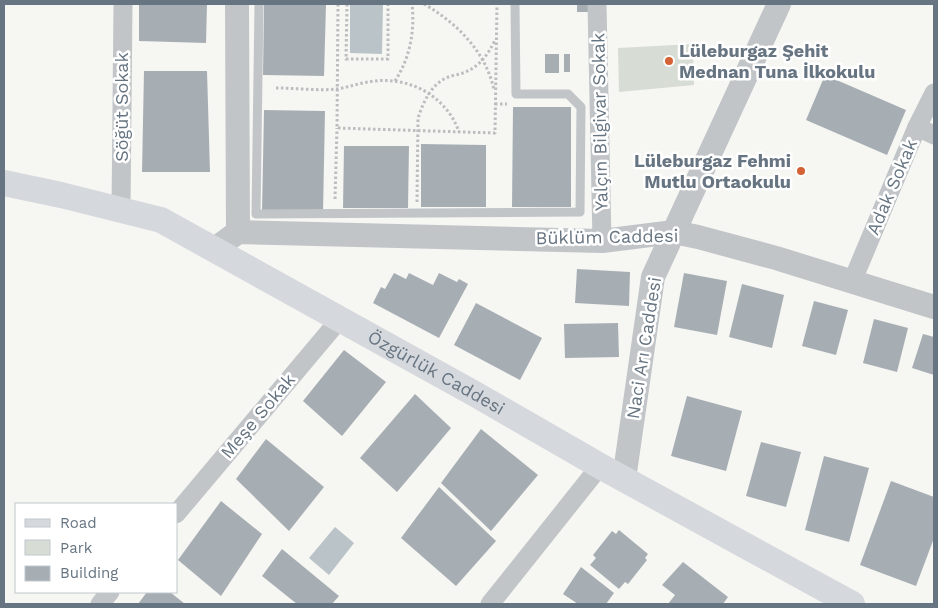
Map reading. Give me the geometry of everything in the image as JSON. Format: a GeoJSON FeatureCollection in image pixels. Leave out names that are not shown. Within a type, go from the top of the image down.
{"type":"FeatureCollection","features":[{"type":"Feature","properties":{"kind":"main road","name":"Özgürlük Caddesi"},"geometry":{"type":"LineString","coordinates":[[4,183],[161,220],[475,394],[600,466],[852,604]]}},
{"type":"Feature","properties":{"kind":"street","name":"Söğüt Sokak"},"geometry":{"type":"LineString","coordinates":[[121,210],[122,4]]}},
{"type":"Feature","properties":{"kind":"street"},"geometry":{"type":"LineString","coordinates":[[214,249],[238,232],[237,4]]}},
{"type":"Feature","properties":{"kind":"street","name":"Yalçın Bilgivar Sokak"},"geometry":{"type":"LineString","coordinates":[[597,4],[602,241]]}},
{"type":"Feature","properties":{"kind":"street","name":"Naci Arı Caddesi"},"geometry":{"type":"LineString","coordinates":[[624,479],[653,277],[779,4]]}},
{"type":"Feature","properties":{"kind":"street","name":"Adak Sokak"},"geometry":{"type":"LineString","coordinates":[[852,282],[917,126],[934,93]]}},
{"type":"Feature","properties":{"kind":"street"},"geometry":{"type":"LineString","coordinates":[[917,126],[934,135]]}},
{"type":"Feature","properties":{"kind":"street","name":"Büklüm Caddesi"},"geometry":{"type":"LineString","coordinates":[[238,232],[602,241],[674,232],[776,258],[934,307]]}},
{"type":"Feature","properties":{"kind":"street","name":"Meşe Sokak"},"geometry":{"type":"LineString","coordinates":[[178,512],[340,319]]}},
{"type":"Feature","properties":{"kind":"street"},"geometry":{"type":"LineString","coordinates":[[490,604],[600,466]]}},
{"type":"Feature","properties":{"kind":"street"},"geometry":{"type":"LineString","coordinates":[[100,604],[109,593]]}},
{"type":"Feature","properties":{"kind":"lane"},"geometry":{"type":"LineString","coordinates":[[259,4],[256,214],[580,212],[581,107],[568,94],[516,94],[515,4]]}},
{"type":"Feature","properties":{"kind":"path"},"geometry":{"type":"LineString","coordinates":[[335,199],[338,4]]}},
{"type":"Feature","properties":{"kind":"path"},"geometry":{"type":"LineString","coordinates":[[347,4],[346,59],[388,58],[388,4]]}},
{"type":"Feature","properties":{"kind":"path"},"geometry":{"type":"LineString","coordinates":[[395,81],[405,62],[411,44],[412,4]]}},
{"type":"Feature","properties":{"kind":"path"},"geometry":{"type":"LineString","coordinates":[[424,4],[444,17],[473,46],[490,72],[496,96]]}},
{"type":"Feature","properties":{"kind":"path"},"geometry":{"type":"LineString","coordinates":[[337,128],[495,133],[497,4]]}},
{"type":"Feature","properties":{"kind":"path"},"geometry":{"type":"LineString","coordinates":[[417,204],[418,118],[422,107],[429,94],[444,79],[464,72],[483,60],[490,52],[496,38]]}},
{"type":"Feature","properties":{"kind":"path"},"geometry":{"type":"LineString","coordinates":[[276,88],[338,89],[376,80],[395,81],[417,87],[442,103],[451,114],[459,132]]}},
{"type":"Feature","properties":{"kind":"path"},"geometry":{"type":"LineString","coordinates":[[496,104],[515,104]]}},
{"type":"Feature","properties":{"kind":"green space"},"geometry":{"type":"Polygon","coordinates":[[[693,44],[694,85],[619,92],[618,48],[693,44]]]}},
{"type":"Feature","properties":{"kind":"shaded area"},"geometry":{"type":"Polygon","coordinates":[[[350,4],[383,4],[382,54],[350,53],[350,4]]]}},
{"type":"Feature","properties":{"kind":"shaded area"},"geometry":{"type":"Polygon","coordinates":[[[335,527],[354,543],[329,575],[309,558],[335,527]]]}},
{"type":"Feature","properties":{"kind":"building"},"geometry":{"type":"Polygon","coordinates":[[[139,4],[207,4],[206,43],[139,41],[139,4]]]}},
{"type":"Feature","properties":{"kind":"building"},"geometry":{"type":"Polygon","coordinates":[[[264,4],[326,4],[324,76],[263,75],[264,4]]]}},
{"type":"Feature","properties":{"kind":"building"},"geometry":{"type":"Polygon","coordinates":[[[577,4],[588,4],[588,12],[577,12],[577,4]]]}},
{"type":"Feature","properties":{"kind":"building"},"geometry":{"type":"Polygon","coordinates":[[[545,54],[559,54],[559,73],[545,73],[545,54]]]}},
{"type":"Feature","properties":{"kind":"building"},"geometry":{"type":"Polygon","coordinates":[[[564,54],[570,54],[570,72],[564,72],[564,54]]]}},
{"type":"Feature","properties":{"kind":"building"},"geometry":{"type":"Polygon","coordinates":[[[144,71],[207,71],[210,172],[142,172],[144,71]]]}},
{"type":"Feature","properties":{"kind":"building"},"geometry":{"type":"Polygon","coordinates":[[[825,75],[906,110],[887,155],[806,120],[825,75]]]}},
{"type":"Feature","properties":{"kind":"building"},"geometry":{"type":"Polygon","coordinates":[[[513,107],[571,107],[571,207],[512,207],[513,107]]]}},
{"type":"Feature","properties":{"kind":"building"},"geometry":{"type":"Polygon","coordinates":[[[264,110],[325,111],[323,213],[262,212],[264,110]]]}},
{"type":"Feature","properties":{"kind":"building"},"geometry":{"type":"Polygon","coordinates":[[[421,144],[486,145],[486,207],[421,207],[421,144]]]}},
{"type":"Feature","properties":{"kind":"building"},"geometry":{"type":"Polygon","coordinates":[[[344,146],[409,146],[408,208],[343,208],[344,146]]]}},
{"type":"Feature","properties":{"kind":"building"},"geometry":{"type":"Polygon","coordinates":[[[577,269],[630,272],[629,306],[575,303],[577,269]]]}},
{"type":"Feature","properties":{"kind":"building"},"geometry":{"type":"Polygon","coordinates":[[[394,273],[406,279],[409,273],[433,285],[439,273],[457,282],[459,279],[468,284],[439,338],[373,303],[381,287],[385,289],[394,273]]]}},
{"type":"Feature","properties":{"kind":"building"},"geometry":{"type":"Polygon","coordinates":[[[684,273],[727,281],[717,335],[674,327],[684,273]]]}},
{"type":"Feature","properties":{"kind":"building"},"geometry":{"type":"Polygon","coordinates":[[[742,284],[784,295],[772,348],[729,337],[742,284]]]}},
{"type":"Feature","properties":{"kind":"building"},"geometry":{"type":"Polygon","coordinates":[[[814,301],[848,310],[836,355],[802,346],[814,301]]]}},
{"type":"Feature","properties":{"kind":"building"},"geometry":{"type":"Polygon","coordinates":[[[476,303],[542,338],[520,380],[454,345],[476,303]]]}},
{"type":"Feature","properties":{"kind":"building"},"geometry":{"type":"Polygon","coordinates":[[[874,319],[908,328],[897,372],[863,363],[874,319]]]}},
{"type":"Feature","properties":{"kind":"building"},"geometry":{"type":"Polygon","coordinates":[[[618,323],[619,357],[565,358],[564,324],[618,323]]]}},
{"type":"Feature","properties":{"kind":"building"},"geometry":{"type":"Polygon","coordinates":[[[923,334],[934,337],[934,375],[912,368],[923,334]]]}},
{"type":"Feature","properties":{"kind":"building"},"geometry":{"type":"Polygon","coordinates":[[[344,350],[386,382],[342,436],[303,401],[344,350]]]}},
{"type":"Feature","properties":{"kind":"building"},"geometry":{"type":"Polygon","coordinates":[[[415,394],[451,428],[397,492],[360,458],[415,394]]]}},
{"type":"Feature","properties":{"kind":"building"},"geometry":{"type":"Polygon","coordinates":[[[687,396],[742,411],[726,471],[671,456],[687,396]]]}},
{"type":"Feature","properties":{"kind":"building"},"geometry":{"type":"Polygon","coordinates":[[[481,429],[538,475],[491,531],[441,483],[481,429]]]}},
{"type":"Feature","properties":{"kind":"building"},"geometry":{"type":"Polygon","coordinates":[[[266,439],[324,487],[289,531],[236,479],[266,439]]]}},
{"type":"Feature","properties":{"kind":"building"},"geometry":{"type":"Polygon","coordinates":[[[761,442],[801,452],[786,507],[746,496],[761,442]]]}},
{"type":"Feature","properties":{"kind":"building"},"geometry":{"type":"Polygon","coordinates":[[[824,456],[869,468],[849,542],[805,530],[824,456]]]}},
{"type":"Feature","properties":{"kind":"building"},"geometry":{"type":"Polygon","coordinates":[[[891,481],[934,497],[934,538],[916,586],[860,565],[891,481]]]}},
{"type":"Feature","properties":{"kind":"building"},"geometry":{"type":"Polygon","coordinates":[[[439,487],[496,541],[456,586],[401,538],[439,487]]]}},
{"type":"Feature","properties":{"kind":"building"},"geometry":{"type":"Polygon","coordinates":[[[221,501],[262,534],[221,596],[178,560],[221,501]]]}},
{"type":"Feature","properties":{"kind":"building"},"geometry":{"type":"Polygon","coordinates":[[[619,530],[648,554],[645,558],[647,560],[628,584],[625,582],[619,589],[590,565],[596,558],[593,555],[612,531],[616,534],[619,530]]]}},
{"type":"Feature","properties":{"kind":"building"},"geometry":{"type":"Polygon","coordinates":[[[282,549],[339,596],[332,604],[297,604],[262,576],[282,549]]]}},
{"type":"Feature","properties":{"kind":"building"},"geometry":{"type":"Polygon","coordinates":[[[683,562],[728,597],[723,604],[668,604],[675,595],[662,585],[683,562]]]}},
{"type":"Feature","properties":{"kind":"building"},"geometry":{"type":"Polygon","coordinates":[[[581,567],[614,593],[606,604],[578,604],[563,594],[581,567]]]}},
{"type":"Feature","properties":{"kind":"building"},"geometry":{"type":"Polygon","coordinates":[[[146,593],[171,593],[185,604],[138,604],[146,593]]]}},
{"type":"Feature","properties":{"kind":"place","name":"Lüleburgaz Şehit Mednan Tuna İlkokulu"},"geometry":{"type":"Point","coordinates":[669,61]}},
{"type":"Feature","properties":{"kind":"place","name":"Lüleburgaz Fehmi Mutlu Ortaokulu"},"geometry":{"type":"Point","coordinates":[801,171]}}]}
